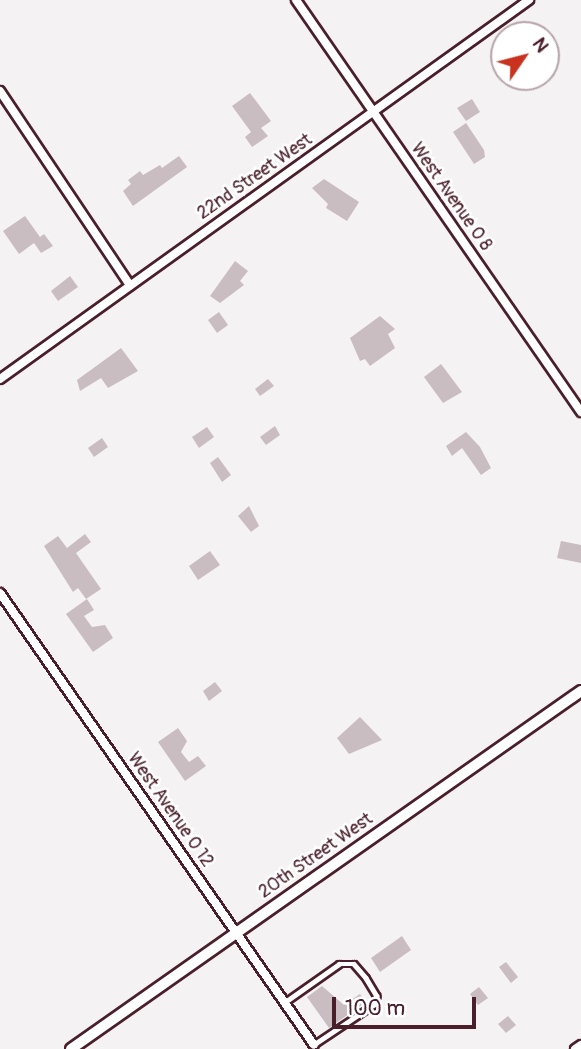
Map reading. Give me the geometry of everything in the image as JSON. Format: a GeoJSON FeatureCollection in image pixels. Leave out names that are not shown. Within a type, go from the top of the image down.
{"type":"FeatureCollection","features":[{"type":"Feature","properties":{"kind":"main road","name":"20th Street West"},"geometry":{"type":"LineString","coordinates":[[71,1049],[581,691]]}},
{"type":"Feature","properties":{"kind":"street","name":"West Avenue O 8"},"geometry":{"type":"LineString","coordinates":[[296,0],[581,412]]}},
{"type":"Feature","properties":{"kind":"street","name":"22nd Street West"},"geometry":{"type":"LineString","coordinates":[[0,379],[529,0]]}},
{"type":"Feature","properties":{"kind":"street"},"geometry":{"type":"LineString","coordinates":[[0,91],[130,285]]}},
{"type":"Feature","properties":{"kind":"street","name":"West Avenue O 12"},"geometry":{"type":"LineString","coordinates":[[0,593],[314,1045]]}},
{"type":"Feature","properties":{"kind":"street"},"geometry":{"type":"LineString","coordinates":[[575,1049],[581,1045]]}},
{"type":"Feature","properties":{"kind":"lane"},"geometry":{"type":"LineString","coordinates":[[284,1002],[339,964],[354,964],[366,978],[377,996],[374,1005],[314,1045]]}},
{"type":"Feature","properties":{"kind":"building"},"geometry":{"type":"Polygon","coordinates":[[[250,93],[271,121],[261,128],[268,136],[252,147],[245,137],[251,132],[232,106],[250,93]]]}},
{"type":"Feature","properties":{"kind":"building"},"geometry":{"type":"Polygon","coordinates":[[[472,99],[480,112],[466,121],[457,108],[472,99]]]}},
{"type":"Feature","properties":{"kind":"building"},"geometry":{"type":"Polygon","coordinates":[[[466,123],[484,150],[485,157],[474,164],[453,132],[466,123]]]}},
{"type":"Feature","properties":{"kind":"building"},"geometry":{"type":"Polygon","coordinates":[[[179,156],[187,167],[133,206],[123,191],[131,184],[128,180],[140,171],[143,175],[160,165],[162,168],[179,156]]]}},
{"type":"Feature","properties":{"kind":"building"},"geometry":{"type":"Polygon","coordinates":[[[324,179],[359,202],[347,221],[326,208],[328,204],[312,188],[324,179]]]}},
{"type":"Feature","properties":{"kind":"building"},"geometry":{"type":"Polygon","coordinates":[[[25,216],[40,237],[44,234],[53,246],[41,253],[34,243],[19,254],[3,231],[25,216]]]}},
{"type":"Feature","properties":{"kind":"building"},"geometry":{"type":"Polygon","coordinates":[[[235,261],[248,271],[240,281],[244,285],[220,303],[210,296],[235,261]]]}},
{"type":"Feature","properties":{"kind":"building"},"geometry":{"type":"Polygon","coordinates":[[[70,276],[78,287],[58,301],[51,291],[70,276]]]}},
{"type":"Feature","properties":{"kind":"building"},"geometry":{"type":"Polygon","coordinates":[[[219,312],[228,325],[217,333],[208,320],[219,312]]]}},
{"type":"Feature","properties":{"kind":"building"},"geometry":{"type":"Polygon","coordinates":[[[380,316],[395,329],[388,334],[395,348],[370,366],[365,359],[360,361],[350,338],[380,316]]]}},
{"type":"Feature","properties":{"kind":"building"},"geometry":{"type":"Polygon","coordinates":[[[121,348],[138,371],[108,388],[101,378],[80,391],[77,380],[121,348]]]}},
{"type":"Feature","properties":{"kind":"building"},"geometry":{"type":"Polygon","coordinates":[[[441,364],[462,392],[443,403],[424,377],[441,364]]]}},
{"type":"Feature","properties":{"kind":"building"},"geometry":{"type":"Polygon","coordinates":[[[268,379],[274,386],[260,396],[255,389],[268,379]]]}},
{"type":"Feature","properties":{"kind":"building"},"geometry":{"type":"Polygon","coordinates":[[[275,426],[280,435],[266,445],[260,437],[275,426]]]}},
{"type":"Feature","properties":{"kind":"building"},"geometry":{"type":"Polygon","coordinates":[[[207,427],[214,437],[199,448],[192,437],[207,427]]]}},
{"type":"Feature","properties":{"kind":"building"},"geometry":{"type":"Polygon","coordinates":[[[466,432],[480,447],[491,468],[481,475],[462,448],[452,456],[446,446],[466,432]]]}},
{"type":"Feature","properties":{"kind":"building"},"geometry":{"type":"Polygon","coordinates":[[[102,438],[108,447],[94,457],[88,448],[102,438]]]}},
{"type":"Feature","properties":{"kind":"building"},"geometry":{"type":"Polygon","coordinates":[[[218,457],[231,475],[222,482],[210,463],[218,457]]]}},
{"type":"Feature","properties":{"kind":"building"},"geometry":{"type":"Polygon","coordinates":[[[249,506],[259,526],[251,532],[238,516],[249,506]]]}},
{"type":"Feature","properties":{"kind":"building"},"geometry":{"type":"Polygon","coordinates":[[[85,534],[91,542],[76,553],[101,589],[86,599],[78,588],[73,592],[44,546],[58,536],[67,548],[85,534]]]}},
{"type":"Feature","properties":{"kind":"building"},"geometry":{"type":"Polygon","coordinates":[[[561,541],[581,545],[581,563],[557,558],[561,541]]]}},
{"type":"Feature","properties":{"kind":"building"},"geometry":{"type":"Polygon","coordinates":[[[210,551],[220,565],[198,580],[189,566],[210,551]]]}},
{"type":"Feature","properties":{"kind":"building"},"geometry":{"type":"Polygon","coordinates":[[[87,599],[94,610],[84,616],[92,627],[105,625],[113,638],[93,652],[66,614],[87,599]]]}},
{"type":"Feature","properties":{"kind":"building"},"geometry":{"type":"Polygon","coordinates":[[[215,682],[222,691],[209,701],[203,691],[215,682]]]}},
{"type":"Feature","properties":{"kind":"building"},"geometry":{"type":"Polygon","coordinates":[[[360,717],[382,740],[349,754],[337,738],[360,717]]]}},
{"type":"Feature","properties":{"kind":"building"},"geometry":{"type":"Polygon","coordinates":[[[178,728],[187,741],[181,752],[189,762],[198,756],[206,766],[185,781],[158,742],[178,728]]]}},
{"type":"Feature","properties":{"kind":"building"},"geometry":{"type":"Polygon","coordinates":[[[402,936],[411,950],[380,972],[371,958],[402,936]]]}},
{"type":"Feature","properties":{"kind":"building"},"geometry":{"type":"Polygon","coordinates":[[[506,962],[518,977],[511,983],[499,967],[506,962]]]}},
{"type":"Feature","properties":{"kind":"building"},"geometry":{"type":"Polygon","coordinates":[[[322,986],[344,1005],[360,994],[366,1002],[329,1028],[307,997],[322,986]]]}},
{"type":"Feature","properties":{"kind":"building"},"geometry":{"type":"Polygon","coordinates":[[[479,987],[488,998],[478,1005],[470,994],[479,987]]]}},
{"type":"Feature","properties":{"kind":"building"},"geometry":{"type":"Polygon","coordinates":[[[508,1016],[516,1025],[506,1033],[498,1024],[508,1016]]]}}]}
